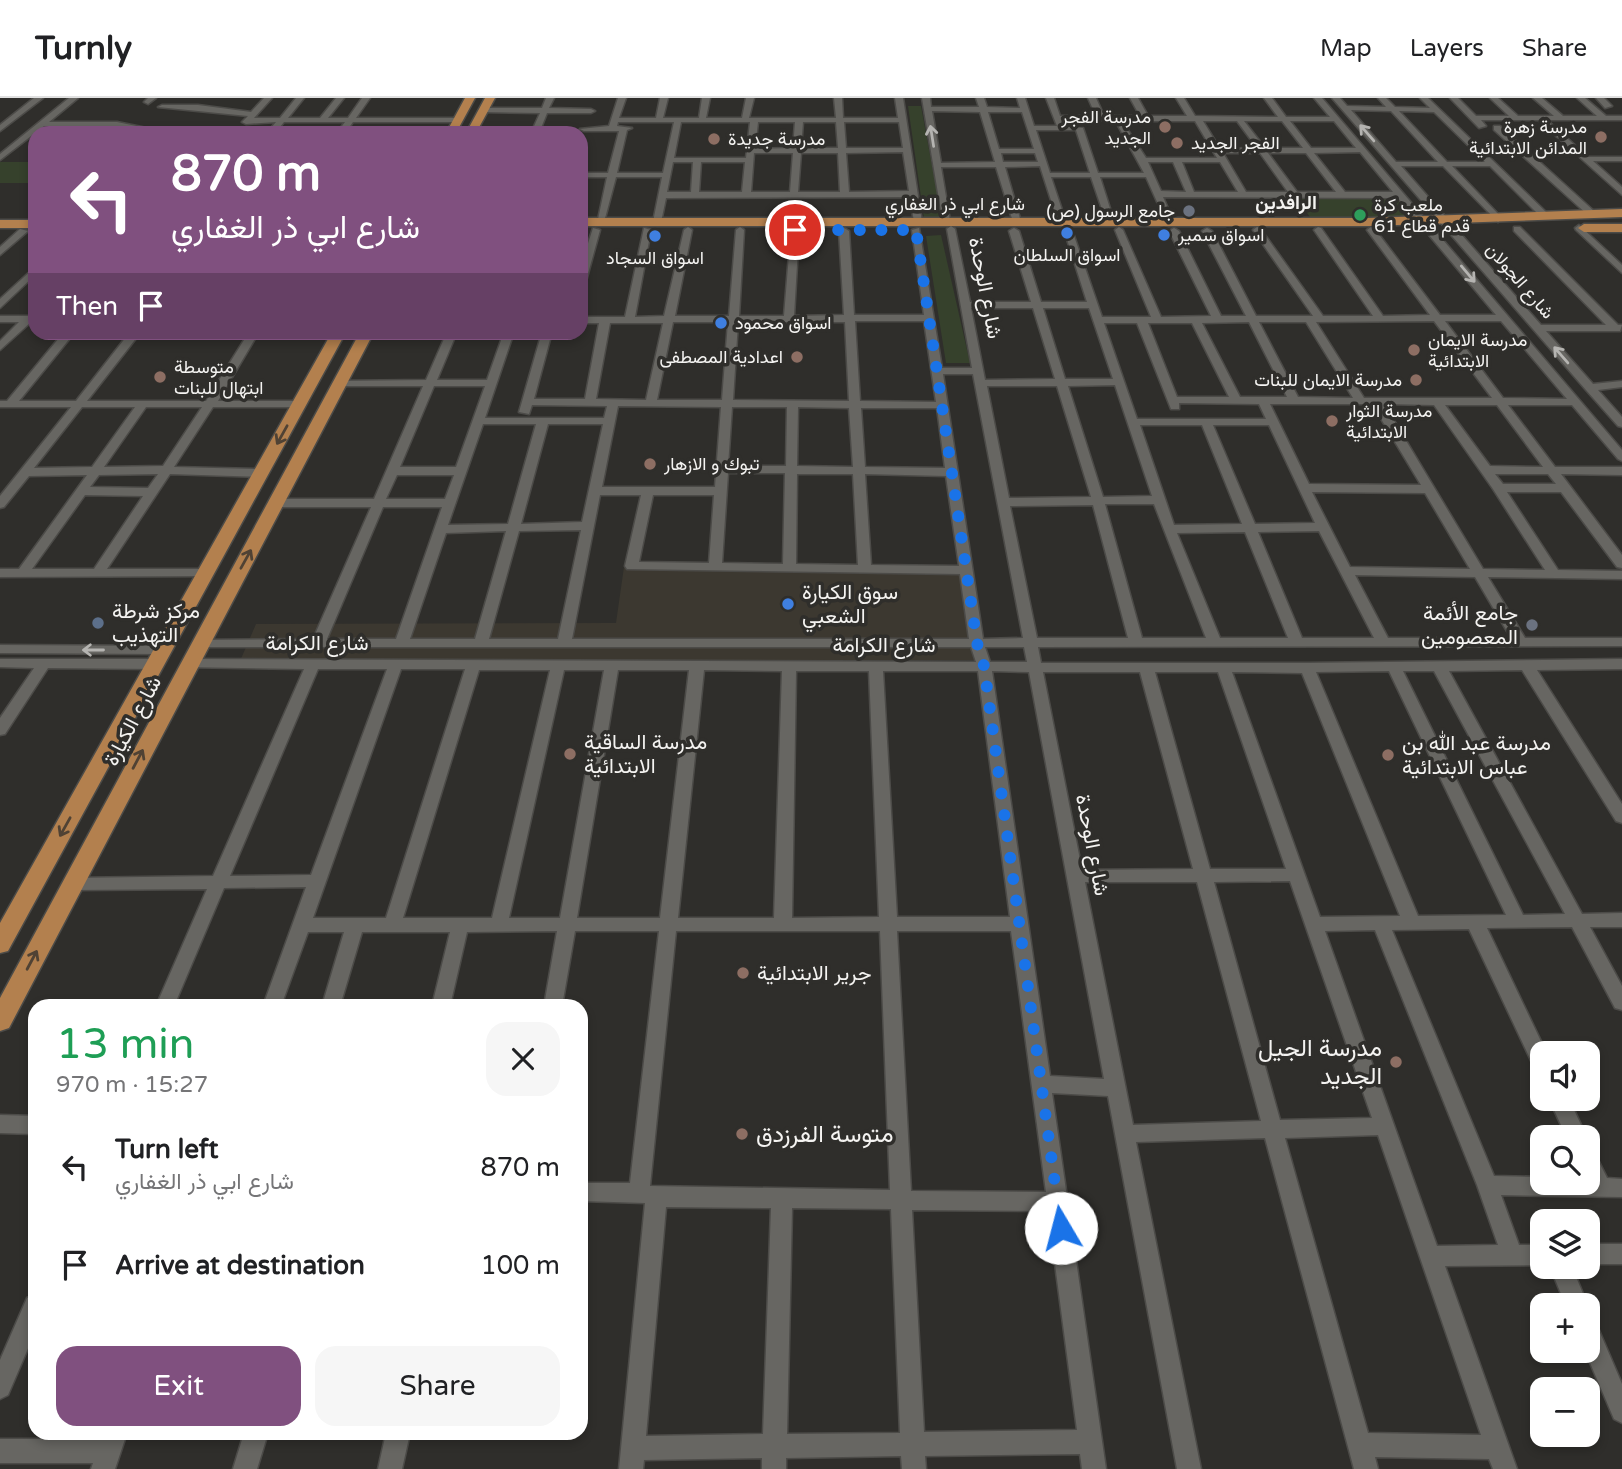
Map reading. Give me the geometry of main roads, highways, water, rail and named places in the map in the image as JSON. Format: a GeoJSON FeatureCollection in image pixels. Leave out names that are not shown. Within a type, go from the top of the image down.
{"type":"FeatureCollection","features":[{"type":"Feature","properties":{"kind":"main road"},"geometry":{"type":"LineString","coordinates":[[455,126],[470,98]]}},
{"type":"Feature","properties":{"kind":"main road"},"geometry":{"type":"LineString","coordinates":[[475,126],[490,98]]}},
{"type":"Feature","properties":{"kind":"main road","name":"شارع ابي ذر الغفاري"},"geometry":{"type":"LineString","coordinates":[[1172,226],[1207,231],[1371,230],[1622,212]]}},
{"type":"Feature","properties":{"kind":"main road"},"geometry":{"type":"LineString","coordinates":[[0,224],[28,224]]}},
{"type":"Feature","properties":{"kind":"main road","name":"شارع ابي ذر الغفاري"},"geometry":{"type":"LineString","coordinates":[[588,224],[598,226],[1427,226]]}},
{"type":"Feature","properties":{"kind":"main road","name":"شارع ابي ذر الغفاري"},"geometry":{"type":"LineString","coordinates":[[1448,225],[1517,229],[1622,228]]}},
{"type":"Feature","properties":{"kind":"main road","name":"شارع ابي ذر الغفاري"},"geometry":{"type":"LineString","coordinates":[[588,228],[598,226]]}},
{"type":"Feature","properties":{"kind":"main road","name":"شارع ابي ذر الغفاري"},"geometry":{"type":"LineString","coordinates":[[652,226],[688,230],[844,231],[917,226]]}},
{"type":"Feature","properties":{"kind":"main road"},"geometry":{"type":"LineString","coordinates":[[0,231],[28,231]]}},
{"type":"Feature","properties":{"kind":"main road","name":"شارع الكيارة"},"geometry":{"type":"LineString","coordinates":[[0,944],[6,920],[206,573],[335,340]]}},
{"type":"Feature","properties":{"kind":"main road","name":"شارع الكيارة"},"geometry":{"type":"LineString","coordinates":[[0,1021],[363,340]]}},
{"type":"Feature","properties":{"kind":"main road"},"geometry":{"type":"LineString","coordinates":[[316,374],[343,379]]}},
{"type":"Feature","properties":{"kind":"place","name":"مدرسة الفجر الجديد"},"geometry":{"type":"Point","coordinates":[1165,127]}},
{"type":"Feature","properties":{"kind":"place","name":"مدرسة زهرة المدائن الابتدائية"},"geometry":{"type":"Point","coordinates":[1601,137]}},
{"type":"Feature","properties":{"kind":"place","name":"مدرسة جديدة"},"geometry":{"type":"Point","coordinates":[714,139]}},
{"type":"Feature","properties":{"kind":"place","name":"الفجر الجديد"},"geometry":{"type":"Point","coordinates":[1177,143]}},
{"type":"Feature","properties":{"kind":"place","name":"جامع الرسول (ص)"},"geometry":{"type":"Point","coordinates":[1189,211]}},
{"type":"Feature","properties":{"kind":"place","name":"ملعب كرة قدم قطاع 61"},"geometry":{"type":"Point","coordinates":[1360,215]}},
{"type":"Feature","properties":{"kind":"place","name":"اسواق السلطان"},"geometry":{"type":"Point","coordinates":[1067,233]}},
{"type":"Feature","properties":{"kind":"place","name":"اسواق سمير"},"geometry":{"type":"Point","coordinates":[1164,235]}},
{"type":"Feature","properties":{"kind":"place","name":"اسواق السجاد"},"geometry":{"type":"Point","coordinates":[655,236]}},
{"type":"Feature","properties":{"kind":"place","name":"اسواق محمود"},"geometry":{"type":"Point","coordinates":[721,323]}},
{"type":"Feature","properties":{"kind":"place","name":"مدرسة الايمان الابتدائية"},"geometry":{"type":"Point","coordinates":[1414,350]}},
{"type":"Feature","properties":{"kind":"place","name":"اعدادية المصطفى"},"geometry":{"type":"Point","coordinates":[797,357]}},
{"type":"Feature","properties":{"kind":"place","name":"متوسطة ابتهال للبنات"},"geometry":{"type":"Point","coordinates":[160,377]}},
{"type":"Feature","properties":{"kind":"place","name":"مدرسة الايمان للبنات"},"geometry":{"type":"Point","coordinates":[1416,380]}},
{"type":"Feature","properties":{"kind":"place","name":"مدرسة الثوار الابتدائية"},"geometry":{"type":"Point","coordinates":[1332,421]}},
{"type":"Feature","properties":{"kind":"place","name":"تبوك و الازهار"},"geometry":{"type":"Point","coordinates":[650,464]}},
{"type":"Feature","properties":{"kind":"place","name":"سوق الكيارة الشعبي"},"geometry":{"type":"Point","coordinates":[788,604]}},
{"type":"Feature","properties":{"kind":"place","name":"مركز شرطة التهذيب"},"geometry":{"type":"Point","coordinates":[98,623]}},
{"type":"Feature","properties":{"kind":"place","name":"جامع الأئمة المعصومين"},"geometry":{"type":"Point","coordinates":[1532,625]}},
{"type":"Feature","properties":{"kind":"place","name":"مدرسة الساقية الابتدائية"},"geometry":{"type":"Point","coordinates":[570,754]}},
{"type":"Feature","properties":{"kind":"place","name":"مدرسة عبد الله بن عباس الابتدائية"},"geometry":{"type":"Point","coordinates":[1388,755]}},
{"type":"Feature","properties":{"kind":"place","name":"جرير الابتدائية"},"geometry":{"type":"Point","coordinates":[743,973]}},
{"type":"Feature","properties":{"kind":"place","name":"مدرسة الجيل الجديد"},"geometry":{"type":"Point","coordinates":[1396,1062]}},
{"type":"Feature","properties":{"kind":"place","name":"متوسة الفرزدق"},"geometry":{"type":"Point","coordinates":[742,1134]}},
{"type":"Feature","properties":{"kind":"district","name":"الرافدين"},"geometry":{"type":"Point","coordinates":[1286,203]}}]}
